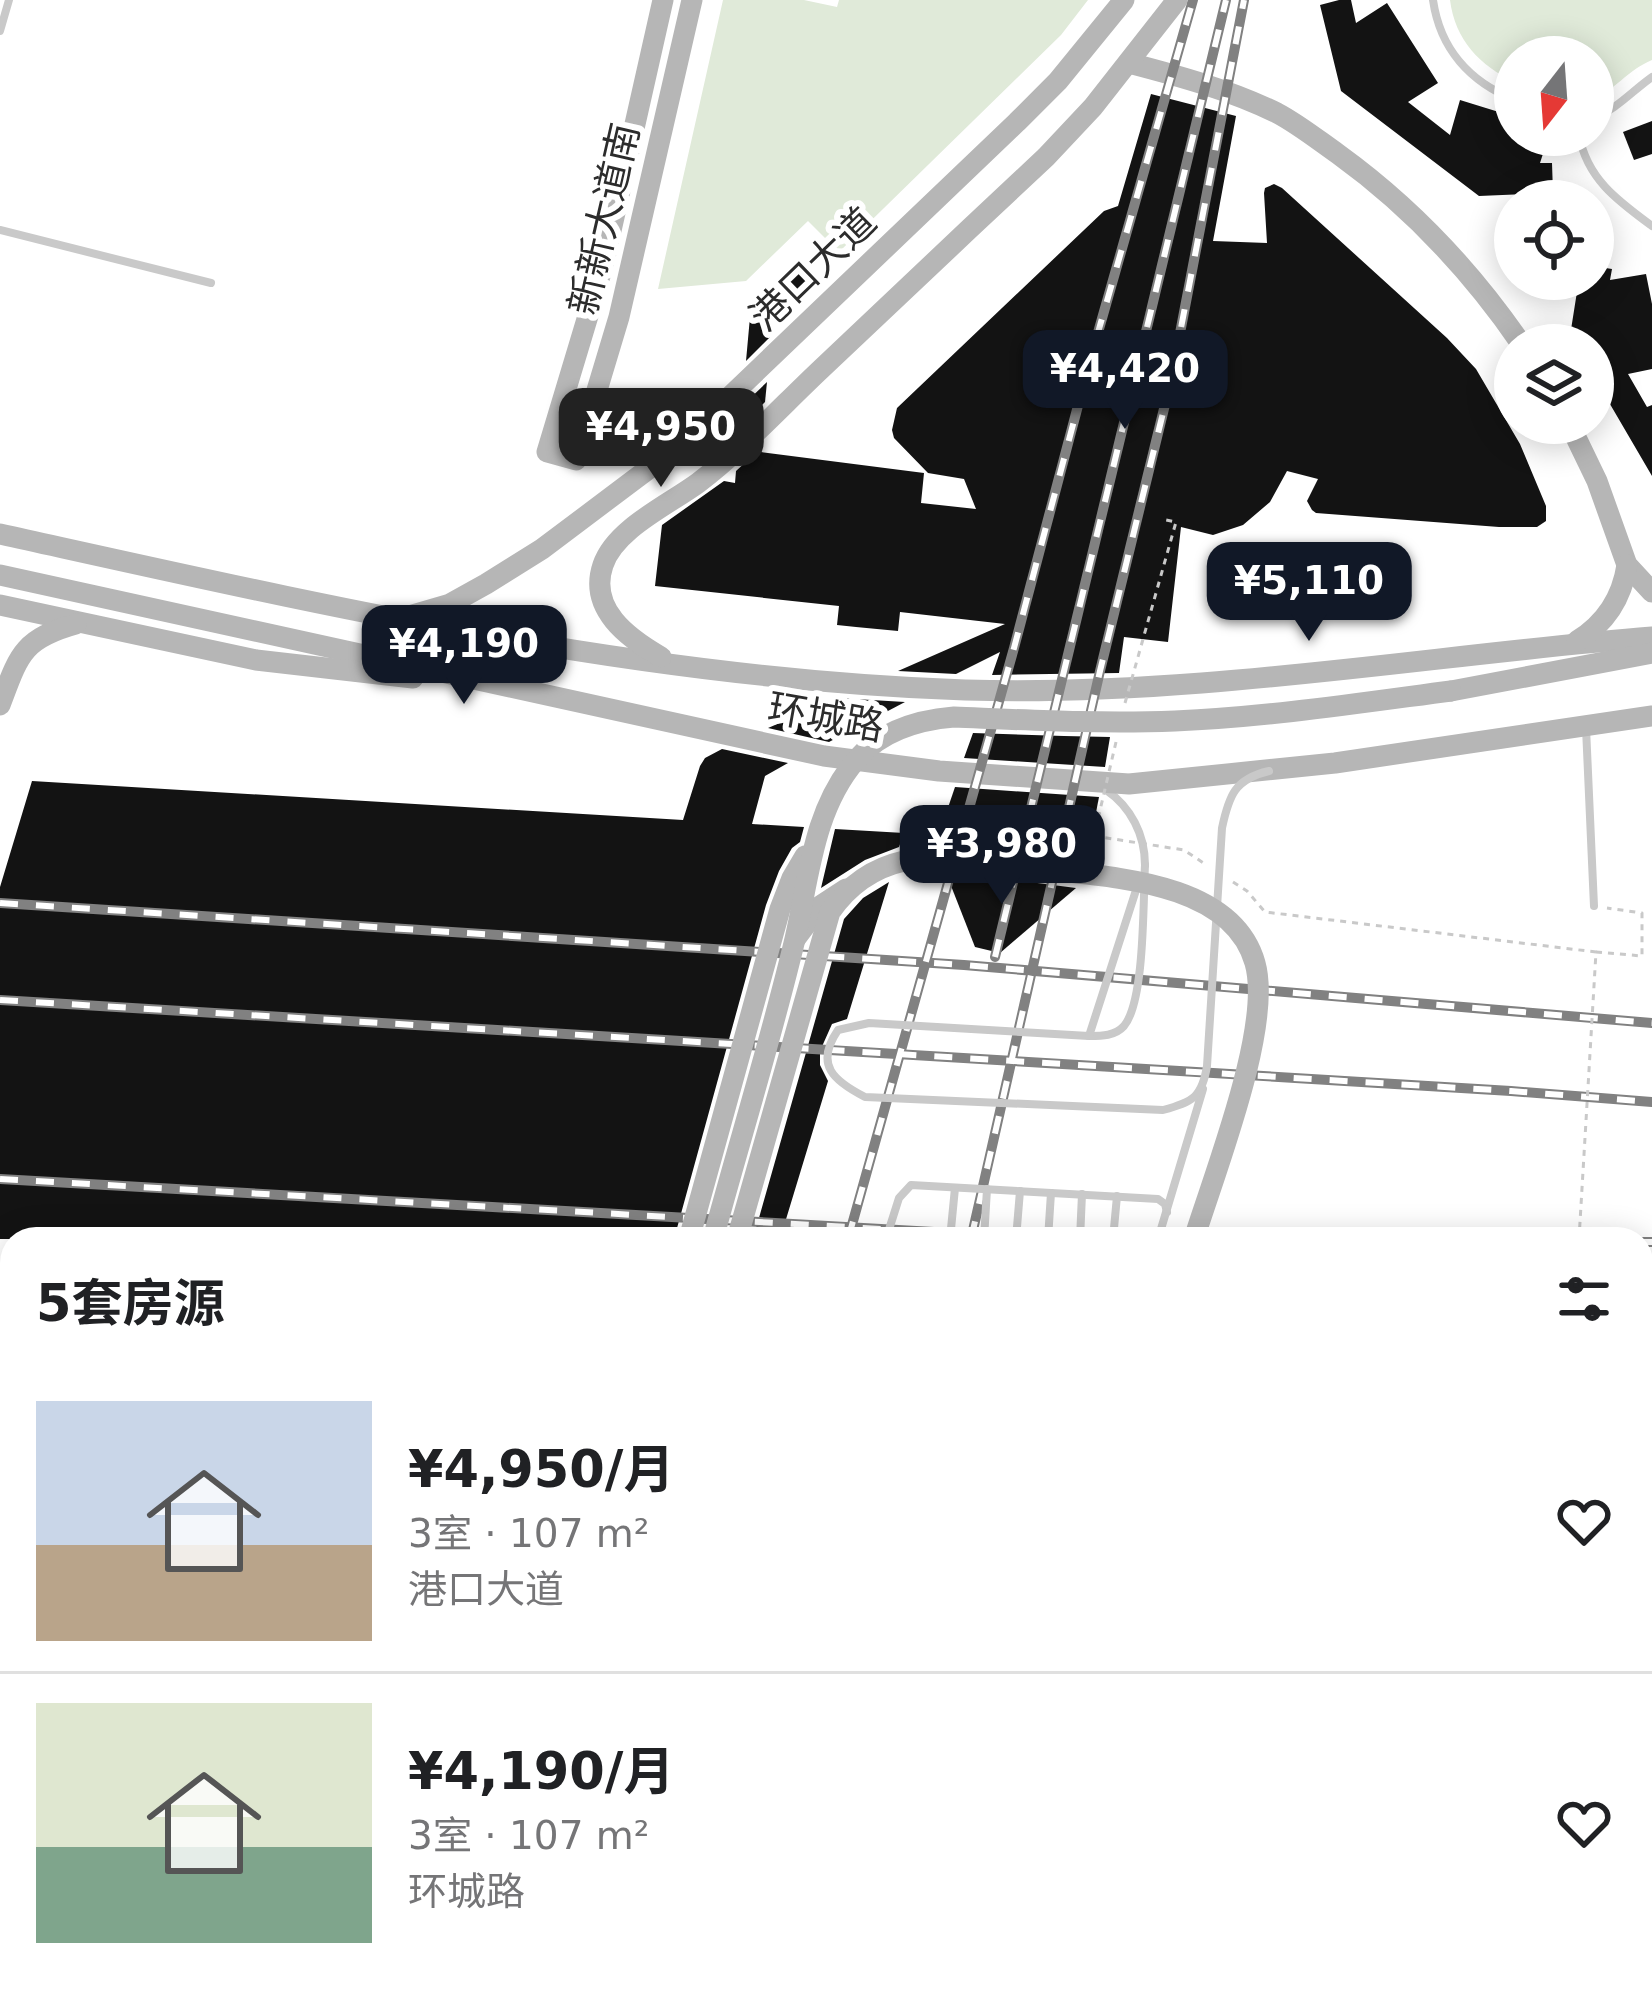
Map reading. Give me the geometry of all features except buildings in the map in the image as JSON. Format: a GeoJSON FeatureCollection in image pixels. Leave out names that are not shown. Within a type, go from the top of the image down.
{"type":"FeatureCollection","features":[{"type":"Feature","properties":{"kind":"street","name":"新新大道南"},"geometry":{"type":"LineString","coordinates":[[663,0],[602,266],[547,452],[576,460],[619,317],[692,0]]}},
{"type":"Feature","properties":{"kind":"street","name":"港口大道"},"geometry":{"type":"LineString","coordinates":[[394,620],[450,604],[486,584],[542,549],[676,449],[1018,122],[1124,0]]}},
{"type":"Feature","properties":{"kind":"street","name":"港口大道"},"geometry":{"type":"LineString","coordinates":[[671,664],[630,638],[607,611],[599,579],[616,541],[704,478],[1046,157],[1093,107],[1177,0]]}},
{"type":"Feature","properties":{"kind":"street"},"geometry":{"type":"LineString","coordinates":[[1129,63],[1250,101],[1317,139],[1421,224],[1506,324]]}},
{"type":"Feature","properties":{"kind":"street"},"geometry":{"type":"LineString","coordinates":[[1579,444],[1628,565],[1652,592]]}},
{"type":"Feature","properties":{"kind":"street"},"geometry":{"type":"LineString","coordinates":[[676,449],[680,470],[704,478]]}},
{"type":"Feature","properties":{"kind":"street","name":"环城路"},"geometry":{"type":"LineString","coordinates":[[0,534],[394,620],[581,652],[788,677],[967,690],[1173,684],[1652,637]]}},
{"type":"Feature","properties":{"kind":"street"},"geometry":{"type":"LineString","coordinates":[[1574,643],[1607,616],[1622,590],[1628,565]]}},
{"type":"Feature","properties":{"kind":"street","name":"环城路"},"geometry":{"type":"LineString","coordinates":[[0,575],[824,756],[939,771],[1129,784],[1428,751],[1652,716]]}},
{"type":"Feature","properties":{"kind":"street"},"geometry":{"type":"LineString","coordinates":[[0,605],[256,661],[502,686]]}},
{"type":"Feature","properties":{"kind":"street"},"geometry":{"type":"LineString","coordinates":[[0,705],[13,670],[34,640],[82,622]]}},
{"type":"Feature","properties":{"kind":"street"},"geometry":{"type":"LineString","coordinates":[[692,1227],[780,909],[840,783],[868,747],[888,734],[954,717],[1177,721],[1335,706],[1451,691],[1652,653]]}},
{"type":"Feature","properties":{"kind":"street"},"geometry":{"type":"LineString","coordinates":[[716,1227],[795,940],[815,840]]}},
{"type":"Feature","properties":{"kind":"street"},"geometry":{"type":"LineString","coordinates":[[795,940],[820,906],[874,872],[928,858],[1130,880],[1190,897],[1224,917],[1249,947],[1256,965],[1256,1025],[1198,1227]]}},
{"type":"Feature","properties":{"kind":"street"},"geometry":{"type":"LineString","coordinates":[[740,1227],[830,912],[857,883]]}},
{"type":"Feature","properties":{"kind":"lane"},"geometry":{"type":"LineString","coordinates":[[0,31],[8,0]]}},
{"type":"Feature","properties":{"kind":"lane"},"geometry":{"type":"LineString","coordinates":[[1433,0],[1445,42],[1460,64],[1494,89]]}},
{"type":"Feature","properties":{"kind":"lane"},"geometry":{"type":"LineString","coordinates":[[1614,109],[1652,77]]}},
{"type":"Feature","properties":{"kind":"lane"},"geometry":{"type":"LineString","coordinates":[[1587,156],[1604,188],[1652,226]]}},
{"type":"Feature","properties":{"kind":"lane"},"geometry":{"type":"LineString","coordinates":[[0,230],[211,283]]}},
{"type":"Feature","properties":{"kind":"lane"},"geometry":{"type":"LineString","coordinates":[[1586,726],[1594,906]]}},
{"type":"Feature","properties":{"kind":"lane"},"geometry":{"type":"LineString","coordinates":[[1162,1227],[1203,1089],[1227,804],[1250,776],[1269,771]]}},
{"type":"Feature","properties":{"kind":"lane"},"geometry":{"type":"LineString","coordinates":[[1058,781],[1098,785],[1119,799],[1136,823],[1145,856],[1138,989],[1126,1024],[1116,1033],[1089,1036],[869,1023],[838,1030],[826,1056],[831,1072],[843,1085],[866,1097],[1163,1110],[1186,1104],[1203,1089]]}},
{"type":"Feature","properties":{"kind":"lane"},"geometry":{"type":"LineString","coordinates":[[1089,1036],[1144,865]]}},
{"type":"Feature","properties":{"kind":"lane"},"geometry":{"type":"LineString","coordinates":[[890,1227],[899,1198],[911,1185],[1158,1199],[1167,1212]]}},
{"type":"Feature","properties":{"kind":"lane"},"geometry":{"type":"LineString","coordinates":[[951,1227],[956,1187]]}},
{"type":"Feature","properties":{"kind":"lane"},"geometry":{"type":"LineString","coordinates":[[985,1227],[987,1189]]}},
{"type":"Feature","properties":{"kind":"lane"},"geometry":{"type":"LineString","coordinates":[[1017,1227],[1020,1191]]}},
{"type":"Feature","properties":{"kind":"lane"},"geometry":{"type":"LineString","coordinates":[[1049,1227],[1051,1193]]}},
{"type":"Feature","properties":{"kind":"lane"},"geometry":{"type":"LineString","coordinates":[[1081,1227],[1082,1194]]}},
{"type":"Feature","properties":{"kind":"lane"},"geometry":{"type":"LineString","coordinates":[[1114,1227],[1117,1196]]}},
{"type":"Feature","properties":{"kind":"path"},"geometry":{"type":"LineString","coordinates":[[1122,712],[1176,521],[1161,519]]}},
{"type":"Feature","properties":{"kind":"path"},"geometry":{"type":"LineString","coordinates":[[1118,733],[1094,836],[1184,850],[1216,871]]}},
{"type":"Feature","properties":{"kind":"path"},"geometry":{"type":"LineString","coordinates":[[1232,881],[1265,912],[1642,956],[1642,913],[1594,906]]}},
{"type":"Feature","properties":{"kind":"path"},"geometry":{"type":"LineString","coordinates":[[1580,1227],[1596,952]]}},
{"type":"Feature","properties":{"kind":"green space"},"geometry":{"type":"Polygon","coordinates":[[[723,0],[804,0],[837,7],[839,0],[1088,0],[1061,35],[839,252],[808,221],[746,281],[658,289],[723,0]]]}},
{"type":"Feature","properties":{"kind":"green space"},"geometry":{"type":"Polygon","coordinates":[[[1450,0],[1652,0],[1652,60],[1614,86],[1614,36],[1494,36],[1494,70],[1471,50],[1450,0]]]}},
{"type":"Feature","properties":{"kind":"railway"},"geometry":{"type":"LineString","coordinates":[[851,1227],[1193,0]]}},
{"type":"Feature","properties":{"kind":"railway"},"geometry":{"type":"LineString","coordinates":[[995,957],[1226,0]]}},
{"type":"Feature","properties":{"kind":"railway"},"geometry":{"type":"LineString","coordinates":[[974,1227],[1171,380],[1244,0]]}},
{"type":"Feature","properties":{"kind":"railway"},"geometry":{"type":"LineString","coordinates":[[0,903],[964,965],[1652,1023]]}},
{"type":"Feature","properties":{"kind":"railway"},"geometry":{"type":"LineString","coordinates":[[0,1000],[1652,1102]]}},
{"type":"Feature","properties":{"kind":"railway"},"geometry":{"type":"LineString","coordinates":[[0,1179],[847,1227]]}}]}
